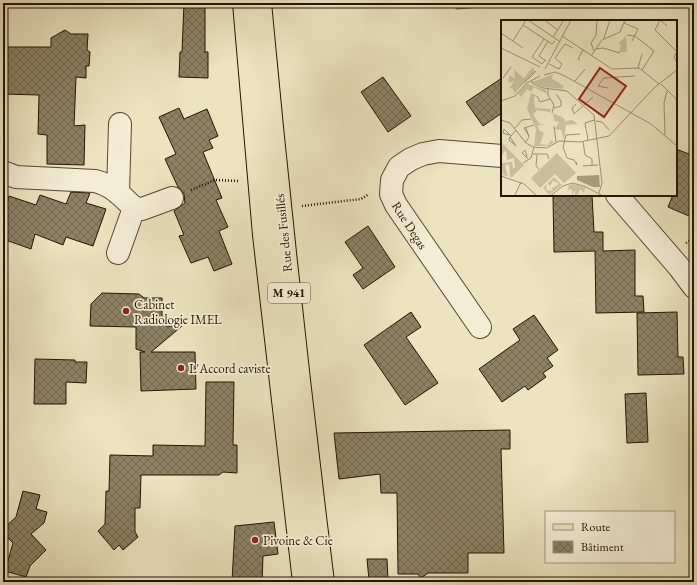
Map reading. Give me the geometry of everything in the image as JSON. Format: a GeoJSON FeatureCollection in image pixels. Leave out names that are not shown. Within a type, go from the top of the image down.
{"type":"FeatureCollection","features":[{"type":"Feature","properties":{"kind":"main road","name":"Rue des Fusillés"},"geometry":{"type":"LineString","coordinates":[[244,3],[264,235],[304,582]]}},
{"type":"Feature","properties":{"kind":"main road","name":"Rue des Fusillés"},"geometry":{"type":"LineString","coordinates":[[260,3],[280,210],[311,490],[323,582]]}},
{"type":"Feature","properties":{"kind":"street"},"geometry":{"type":"LineString","coordinates":[[118,192],[120,124]]}},
{"type":"Feature","properties":{"kind":"street"},"geometry":{"type":"LineString","coordinates":[[392,180],[399,167],[411,159],[423,154],[439,152],[501,156]]}},
{"type":"Feature","properties":{"kind":"street"},"geometry":{"type":"LineString","coordinates":[[3,172],[16,177],[94,180],[110,186],[134,208],[142,209],[172,198]]}},
{"type":"Feature","properties":{"kind":"street","name":"Rue Degas"},"geometry":{"type":"LineString","coordinates":[[392,180],[391,194],[396,205],[480,327]]}},
{"type":"Feature","properties":{"kind":"street"},"geometry":{"type":"LineString","coordinates":[[618,196],[686,262],[694,287]]}},
{"type":"Feature","properties":{"kind":"street"},"geometry":{"type":"LineString","coordinates":[[118,253],[134,208]]}},
{"type":"Feature","properties":{"kind":"path"},"geometry":{"type":"LineString","coordinates":[[172,198],[215,180],[241,181]]}},
{"type":"Feature","properties":{"kind":"path"},"geometry":{"type":"LineString","coordinates":[[298,206],[361,199],[392,180]]}},
{"type":"Feature","properties":{"kind":"water"},"geometry":{"type":"Polygon","coordinates":[[[455,3],[482,3],[482,7],[456,9],[455,3]]]}},
{"type":"Feature","properties":{"kind":"building"},"geometry":{"type":"Polygon","coordinates":[[[184,3],[205,3],[205,52],[208,52],[208,78],[179,77],[180,52],[182,52],[184,3]]]}},
{"type":"Feature","properties":{"kind":"building"},"geometry":{"type":"Polygon","coordinates":[[[65,30],[71,34],[88,34],[87,50],[90,52],[89,66],[86,66],[86,78],[76,77],[74,126],[85,125],[84,165],[47,164],[47,135],[38,134],[39,95],[3,94],[3,47],[51,47],[51,38],[65,30]]]}},
{"type":"Feature","properties":{"kind":"building"},"geometry":{"type":"Polygon","coordinates":[[[383,77],[411,116],[388,132],[361,92],[383,77]]]}},
{"type":"Feature","properties":{"kind":"building"},"geometry":{"type":"Polygon","coordinates":[[[501,79],[501,114],[483,126],[466,102],[501,79]]]}},
{"type":"Feature","properties":{"kind":"building"},"geometry":{"type":"Polygon","coordinates":[[[179,108],[184,119],[207,109],[218,136],[209,140],[213,148],[203,152],[222,198],[216,200],[228,227],[219,231],[232,264],[214,271],[208,257],[191,263],[179,236],[184,235],[174,211],[185,203],[184,194],[178,187],[165,159],[176,154],[159,117],[179,108]]]}},
{"type":"Feature","properties":{"kind":"building"},"geometry":{"type":"Polygon","coordinates":[[[677,149],[694,156],[694,203],[689,216],[668,207],[673,196],[677,196],[677,149]]]}},
{"type":"Feature","properties":{"kind":"building"},"geometry":{"type":"Polygon","coordinates":[[[71,192],[90,193],[86,203],[106,209],[93,246],[66,237],[63,245],[35,234],[31,249],[3,239],[3,213],[9,196],[36,205],[40,195],[66,204],[71,192]]]}},
{"type":"Feature","properties":{"kind":"building"},"geometry":{"type":"Polygon","coordinates":[[[553,196],[592,196],[594,232],[603,232],[603,251],[635,250],[635,296],[643,296],[644,312],[596,313],[595,251],[554,252],[553,196]]]}},
{"type":"Feature","properties":{"kind":"building"},"geometry":{"type":"Polygon","coordinates":[[[368,226],[395,267],[363,289],[353,275],[363,268],[345,242],[368,226]]]}},
{"type":"Feature","properties":{"kind":"building"},"geometry":{"type":"Polygon","coordinates":[[[102,293],[139,294],[144,298],[162,298],[162,317],[166,317],[166,326],[182,326],[151,352],[195,352],[196,389],[141,391],[140,352],[145,352],[136,349],[136,327],[90,326],[91,304],[102,293]]]}},
{"type":"Feature","properties":{"kind":"building"},"geometry":{"type":"Polygon","coordinates":[[[411,312],[421,327],[406,337],[438,383],[405,405],[364,345],[411,312]]]}},
{"type":"Feature","properties":{"kind":"building"},"geometry":{"type":"Polygon","coordinates":[[[677,312],[678,357],[683,357],[684,374],[638,375],[637,313],[677,312]]]}},
{"type":"Feature","properties":{"kind":"building"},"geometry":{"type":"Polygon","coordinates":[[[534,315],[558,350],[547,358],[553,366],[543,373],[546,377],[528,390],[525,386],[502,402],[479,369],[520,340],[513,329],[534,315]]]}},
{"type":"Feature","properties":{"kind":"building"},"geometry":{"type":"Polygon","coordinates":[[[35,359],[75,360],[75,362],[87,362],[86,383],[66,382],[66,404],[34,404],[35,359]]]}},
{"type":"Feature","properties":{"kind":"building"},"geometry":{"type":"Polygon","coordinates":[[[206,382],[234,382],[233,445],[237,445],[237,473],[223,472],[219,475],[141,475],[140,508],[135,508],[135,532],[138,537],[123,550],[119,545],[114,550],[98,531],[105,524],[106,491],[109,491],[110,455],[153,456],[153,445],[205,446],[206,382]]]}},
{"type":"Feature","properties":{"kind":"building"},"geometry":{"type":"Polygon","coordinates":[[[646,393],[648,442],[627,443],[625,394],[646,393]]]}},
{"type":"Feature","properties":{"kind":"building"},"geometry":{"type":"Polygon","coordinates":[[[510,430],[510,449],[501,449],[504,553],[468,553],[468,573],[428,573],[421,578],[418,574],[398,574],[397,493],[381,493],[380,474],[339,479],[334,433],[510,430]]]}},
{"type":"Feature","properties":{"kind":"building"},"geometry":{"type":"Polygon","coordinates":[[[23,491],[40,495],[36,509],[47,512],[44,523],[31,534],[46,550],[30,566],[26,577],[5,571],[13,543],[3,533],[5,532],[3,529],[16,517],[23,491]]]}},
{"type":"Feature","properties":{"kind":"building","name":"Pivoine & Cie"},"geometry":{"type":"Polygon","coordinates":[[[274,522],[278,554],[263,556],[262,582],[232,581],[235,526],[274,522]]]}},
{"type":"Feature","properties":{"kind":"building"},"geometry":{"type":"Polygon","coordinates":[[[367,559],[387,559],[388,580],[369,580],[367,559]]]}},
{"type":"Feature","properties":{"kind":"place","name":"Cabinet Radiologie IMEL"},"geometry":{"type":"Point","coordinates":[126,311]}},
{"type":"Feature","properties":{"kind":"place","name":"L'Accord caviste"},"geometry":{"type":"Point","coordinates":[181,368]}},
{"type":"Feature","properties":{"kind":"place","name":"Pivoine & Cie"},"geometry":{"type":"Point","coordinates":[255,540]}}]}
